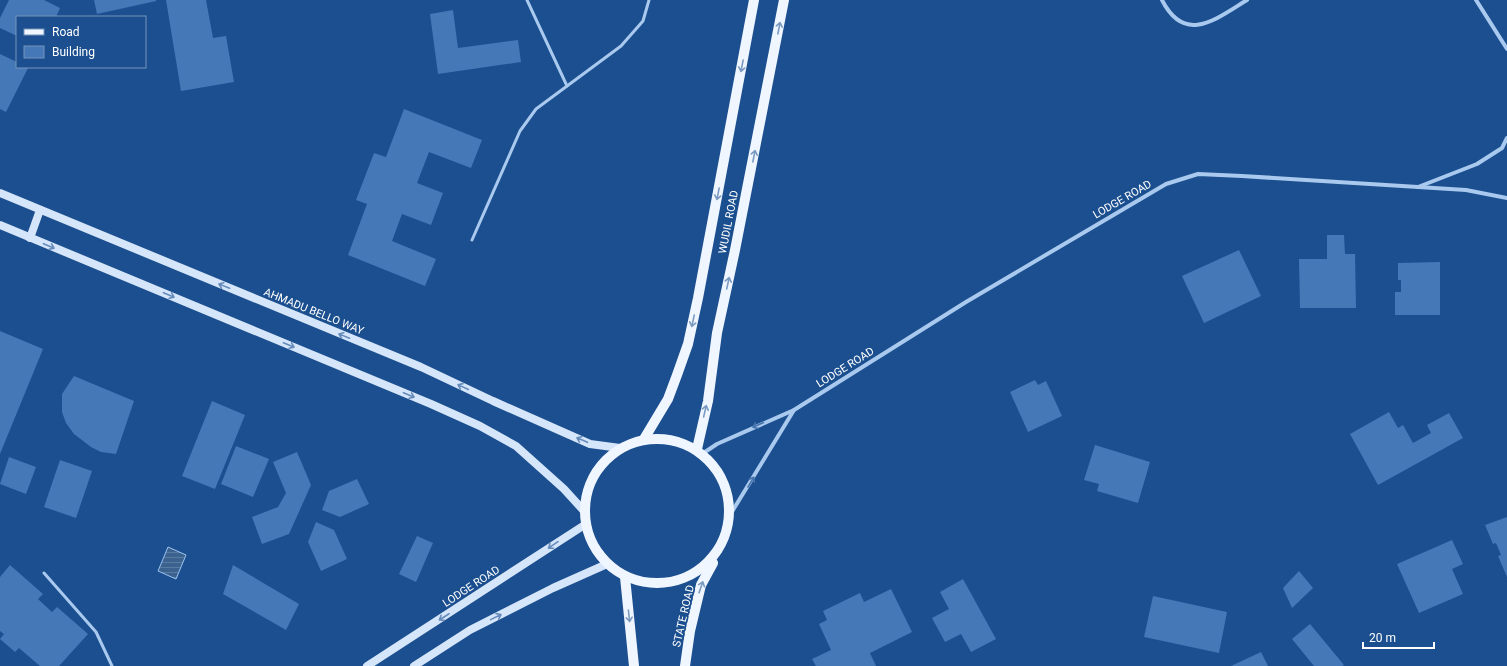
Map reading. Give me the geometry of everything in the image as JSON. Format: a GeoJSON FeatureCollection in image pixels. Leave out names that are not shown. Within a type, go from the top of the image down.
{"type":"FeatureCollection","features":[{"type":"Feature","properties":{"kind":"main road","name":"WUDIL ROAD"},"geometry":{"type":"LineString","coordinates":[[644,439],[668,399],[688,344],[754,0]]}},
{"type":"Feature","properties":{"kind":"main road","name":"WUDIL ROAD"},"geometry":{"type":"LineString","coordinates":[[700,452],[717,333],[735,250],[784,0]]}},
{"type":"Feature","properties":{"kind":"main road","name":"AHMADU BELLO WAY"},"geometry":{"type":"LineString","coordinates":[[0,194],[421,367],[493,402],[590,444],[620,448]]}},
{"type":"Feature","properties":{"kind":"main road"},"geometry":{"type":"LineString","coordinates":[[30,238],[40,210]]}},
{"type":"Feature","properties":{"kind":"main road"},"geometry":{"type":"LineString","coordinates":[[0,225],[431,404],[480,426],[516,446],[559,484],[584,511]]}},
{"type":"Feature","properties":{"kind":"main road"},"geometry":{"type":"LineString","coordinates":[[644,439],[671,439],[700,452],[718,471],[728,492],[730,515],[719,551],[705,567],[687,578],[667,584],[646,584],[625,577],[607,564],[593,545],[586,524],[584,511],[589,486],[601,464],[620,448],[644,439]]}},
{"type":"Feature","properties":{"kind":"main road","name":"LODGE ROAD"},"geometry":{"type":"LineString","coordinates":[[367,666],[586,524]]}},
{"type":"Feature","properties":{"kind":"main road","name":"STATE ROAD"},"geometry":{"type":"LineString","coordinates":[[685,666],[690,631],[701,585],[719,551]]}},
{"type":"Feature","properties":{"kind":"main road"},"geometry":{"type":"LineString","coordinates":[[414,666],[470,630],[552,588],[607,564]]}},
{"type":"Feature","properties":{"kind":"main road"},"geometry":{"type":"LineString","coordinates":[[625,577],[634,666]]}},
{"type":"Feature","properties":{"kind":"street"},"geometry":{"type":"LineString","coordinates":[[1162,0],[1175,19],[1188,24],[1202,25],[1216,19],[1247,0]]}},
{"type":"Feature","properties":{"kind":"street"},"geometry":{"type":"LineString","coordinates":[[1476,0],[1507,49]]}},
{"type":"Feature","properties":{"kind":"street"},"geometry":{"type":"LineString","coordinates":[[1416,188],[1477,164],[1502,148],[1507,138]]}},
{"type":"Feature","properties":{"kind":"street","name":"LODGE ROAD"},"geometry":{"type":"LineString","coordinates":[[700,452],[794,410],[966,302],[1166,184],[1198,174],[1466,190],[1507,198]]}},
{"type":"Feature","properties":{"kind":"street"},"geometry":{"type":"LineString","coordinates":[[730,515],[794,410]]}},
{"type":"Feature","properties":{"kind":"lane"},"geometry":{"type":"LineString","coordinates":[[527,0],[567,86]]}},
{"type":"Feature","properties":{"kind":"lane"},"geometry":{"type":"LineString","coordinates":[[472,240],[520,131],[536,109],[621,46],[643,21],[649,0]]}},
{"type":"Feature","properties":{"kind":"lane"},"geometry":{"type":"LineString","coordinates":[[44,573],[96,632],[112,666]]}},
{"type":"Feature","properties":{"kind":"water"},"geometry":{"type":"Polygon","coordinates":[[[168,547],[186,555],[176,579],[158,571],[168,547]]]}},
{"type":"Feature","properties":{"kind":"building"},"geometry":{"type":"Polygon","coordinates":[[[9,0],[44,0],[60,8],[56,16],[16,16],[16,36],[0,28],[0,18],[9,0]]]}},
{"type":"Feature","properties":{"kind":"building"},"geometry":{"type":"Polygon","coordinates":[[[94,0],[156,0],[156,1],[97,14],[94,0]]]}},
{"type":"Feature","properties":{"kind":"building"},"geometry":{"type":"Polygon","coordinates":[[[166,0],[206,0],[213,38],[226,36],[234,82],[181,91],[166,0]]]}},
{"type":"Feature","properties":{"kind":"building"},"geometry":{"type":"Polygon","coordinates":[[[453,10],[458,48],[518,40],[521,62],[438,74],[430,14],[453,10]]]}},
{"type":"Feature","properties":{"kind":"building"},"geometry":{"type":"Polygon","coordinates":[[[0,54],[16,62],[16,68],[28,68],[6,112],[0,109],[0,54]]]}},
{"type":"Feature","properties":{"kind":"building"},"geometry":{"type":"Polygon","coordinates":[[[404,109],[482,140],[471,168],[429,152],[417,183],[443,193],[431,225],[402,214],[392,241],[436,259],[425,286],[348,255],[367,204],[356,200],[374,153],[386,157],[404,109]]]}},
{"type":"Feature","properties":{"kind":"building"},"geometry":{"type":"Polygon","coordinates":[[[1327,235],[1344,235],[1345,254],[1355,254],[1356,308],[1300,308],[1299,259],[1327,259],[1327,235]]]}},
{"type":"Feature","properties":{"kind":"building"},"geometry":{"type":"Polygon","coordinates":[[[1239,250],[1261,296],[1204,323],[1182,276],[1239,250]]]}},
{"type":"Feature","properties":{"kind":"building"},"geometry":{"type":"Polygon","coordinates":[[[1440,262],[1440,315],[1395,315],[1395,292],[1401,292],[1401,280],[1398,280],[1398,263],[1440,262]]]}},
{"type":"Feature","properties":{"kind":"building"},"geometry":{"type":"Polygon","coordinates":[[[0,331],[43,349],[0,454],[0,331]]]}},
{"type":"Feature","properties":{"kind":"building"},"geometry":{"type":"Polygon","coordinates":[[[74,376],[134,401],[116,454],[101,452],[91,447],[74,434],[66,423],[62,412],[62,394],[74,376]]]}},
{"type":"Feature","properties":{"kind":"building"},"geometry":{"type":"Polygon","coordinates":[[[1035,380],[1038,385],[1046,381],[1062,416],[1028,432],[1010,392],[1035,380]]]}},
{"type":"Feature","properties":{"kind":"building"},"geometry":{"type":"Polygon","coordinates":[[[212,401],[245,415],[215,489],[182,476],[212,401]]]}},
{"type":"Feature","properties":{"kind":"building"},"geometry":{"type":"Polygon","coordinates":[[[1389,412],[1398,428],[1403,425],[1413,443],[1431,433],[1427,425],[1449,413],[1463,438],[1378,485],[1350,434],[1389,412]]]}},
{"type":"Feature","properties":{"kind":"building"},"geometry":{"type":"Polygon","coordinates":[[[1095,445],[1150,462],[1138,503],[1097,491],[1099,484],[1084,480],[1095,445]]]}},
{"type":"Feature","properties":{"kind":"building"},"geometry":{"type":"Polygon","coordinates":[[[236,446],[269,459],[253,497],[221,484],[236,446]]]}},
{"type":"Feature","properties":{"kind":"building"},"geometry":{"type":"Polygon","coordinates":[[[297,452],[311,485],[289,534],[262,544],[252,517],[278,507],[286,493],[273,462],[297,452]]]}},
{"type":"Feature","properties":{"kind":"building"},"geometry":{"type":"Polygon","coordinates":[[[9,457],[36,467],[26,494],[0,484],[9,457]]]}},
{"type":"Feature","properties":{"kind":"building"},"geometry":{"type":"Polygon","coordinates":[[[60,460],[92,471],[76,518],[44,507],[60,460]]]}},
{"type":"Feature","properties":{"kind":"building"},"geometry":{"type":"Polygon","coordinates":[[[357,479],[369,504],[340,517],[322,510],[329,491],[357,479]]]}},
{"type":"Feature","properties":{"kind":"building"},"geometry":{"type":"Polygon","coordinates":[[[1507,517],[1507,577],[1498,556],[1501,555],[1496,543],[1493,544],[1485,525],[1507,517]]]}},
{"type":"Feature","properties":{"kind":"building"},"geometry":{"type":"Polygon","coordinates":[[[316,522],[334,530],[347,559],[321,571],[308,542],[316,522]]]}},
{"type":"Feature","properties":{"kind":"building"},"geometry":{"type":"Polygon","coordinates":[[[417,536],[433,543],[416,582],[399,574],[417,536]]]}},
{"type":"Feature","properties":{"kind":"building"},"geometry":{"type":"Polygon","coordinates":[[[1452,540],[1463,564],[1452,569],[1463,594],[1419,613],[1397,564],[1452,540]]]}},
{"type":"Feature","properties":{"kind":"building"},"geometry":{"type":"Polygon","coordinates":[[[10,565],[43,594],[38,599],[52,612],[57,607],[88,634],[59,666],[40,666],[19,648],[15,652],[0,639],[4,634],[0,631],[0,577],[10,565]]]}},
{"type":"Feature","properties":{"kind":"building"},"geometry":{"type":"Polygon","coordinates":[[[233,565],[299,604],[286,630],[223,594],[233,565]]]}},
{"type":"Feature","properties":{"kind":"building"},"geometry":{"type":"Polygon","coordinates":[[[1299,571],[1313,588],[1292,608],[1283,588],[1299,571]]]}},
{"type":"Feature","properties":{"kind":"building"},"geometry":{"type":"Polygon","coordinates":[[[963,579],[996,639],[971,652],[961,634],[945,642],[932,618],[949,609],[940,592],[963,579]]]}},
{"type":"Feature","properties":{"kind":"building"},"geometry":{"type":"Polygon","coordinates":[[[891,589],[912,632],[870,653],[876,666],[816,666],[812,659],[831,650],[819,624],[827,620],[823,611],[860,593],[864,602],[891,589]]]}},
{"type":"Feature","properties":{"kind":"building"},"geometry":{"type":"Polygon","coordinates":[[[1153,596],[1227,612],[1219,653],[1144,637],[1153,596]]]}},
{"type":"Feature","properties":{"kind":"building"},"geometry":{"type":"Polygon","coordinates":[[[1310,624],[1344,665],[1314,666],[1292,639],[1310,624]]]}},
{"type":"Feature","properties":{"kind":"building"},"geometry":{"type":"Polygon","coordinates":[[[1261,652],[1268,666],[1231,666],[1261,652]]]}}]}
